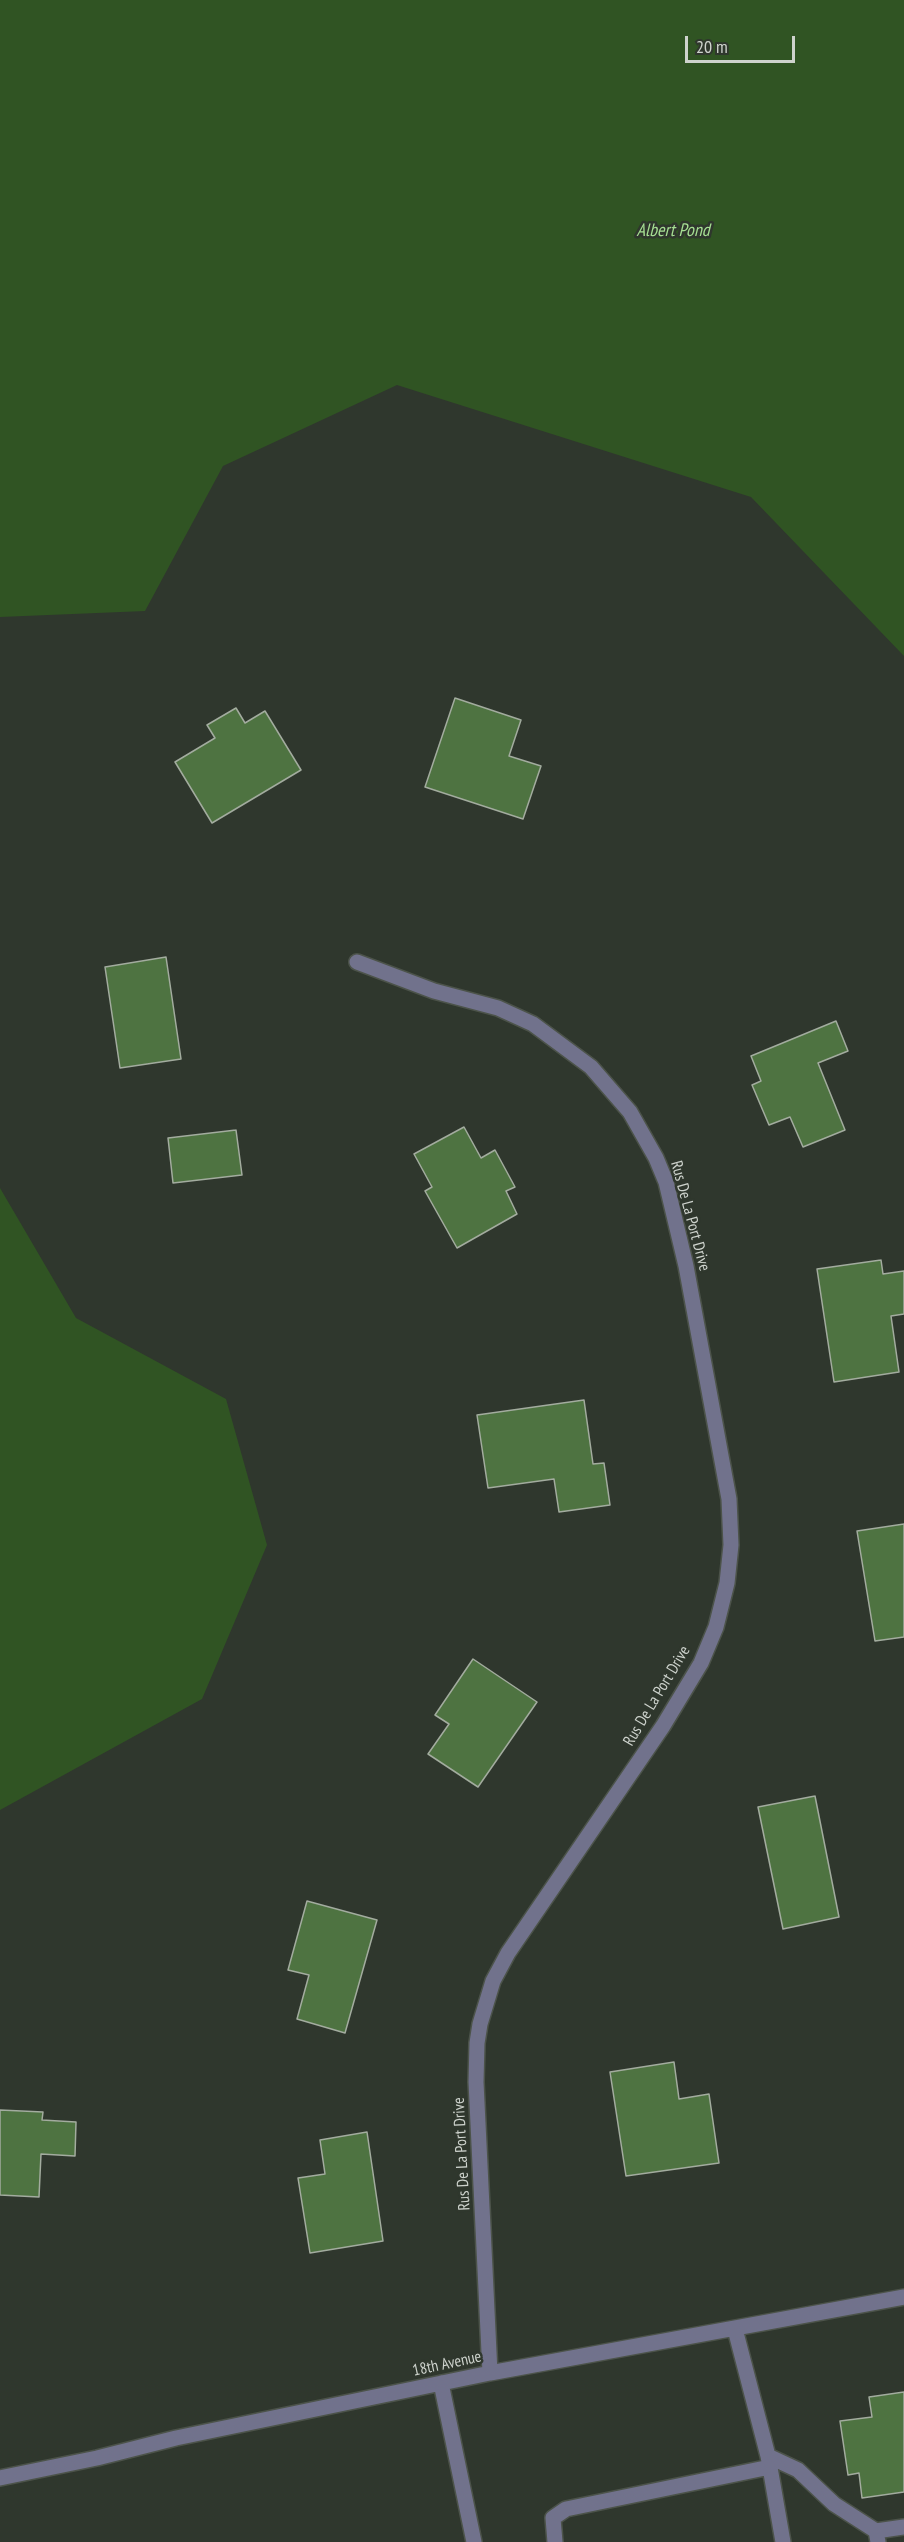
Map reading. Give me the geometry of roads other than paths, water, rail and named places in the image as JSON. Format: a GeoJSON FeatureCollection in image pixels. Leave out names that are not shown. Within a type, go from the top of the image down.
{"type":"FeatureCollection","features":[{"type":"Feature","properties":{"kind":"street","name":"Rus De La Port Drive"},"geometry":{"type":"LineString","coordinates":[[357,962],[434,991],[498,1008],[533,1024],[591,1067],[630,1112],[656,1158],[666,1182],[687,1266],[729,1499],[731,1545],[727,1583],[716,1627],[701,1663],[663,1726],[508,1953],[493,1981],[480,2024],[476,2082],[490,2373]]}},
{"type":"Feature","properties":{"kind":"street","name":"18th Avenue"},"geometry":{"type":"LineString","coordinates":[[0,2478],[97,2458],[176,2438],[490,2373],[904,2297]]}},
{"type":"Feature","properties":{"kind":"street"},"geometry":{"type":"LineString","coordinates":[[735,2329],[769,2461],[783,2542]]}},
{"type":"Feature","properties":{"kind":"street"},"geometry":{"type":"LineString","coordinates":[[441,2383],[474,2542]]}},
{"type":"Feature","properties":{"kind":"street"},"geometry":{"type":"LineString","coordinates":[[555,2542],[554,2518],[566,2509],[769,2461],[798,2470],[834,2504],[877,2537],[904,2527]]}},
{"type":"Feature","properties":{"kind":"water","name":"Albert Pond"},"geometry":{"type":"Polygon","coordinates":[[[0,0],[904,0],[904,656],[751,497],[397,385],[223,466],[145,611],[0,617],[0,0]]]}},
{"type":"Feature","properties":{"kind":"water"},"geometry":{"type":"Polygon","coordinates":[[[0,1188],[76,1318],[226,1399],[267,1545],[202,1699],[0,1810],[0,1188]]]}}]}
